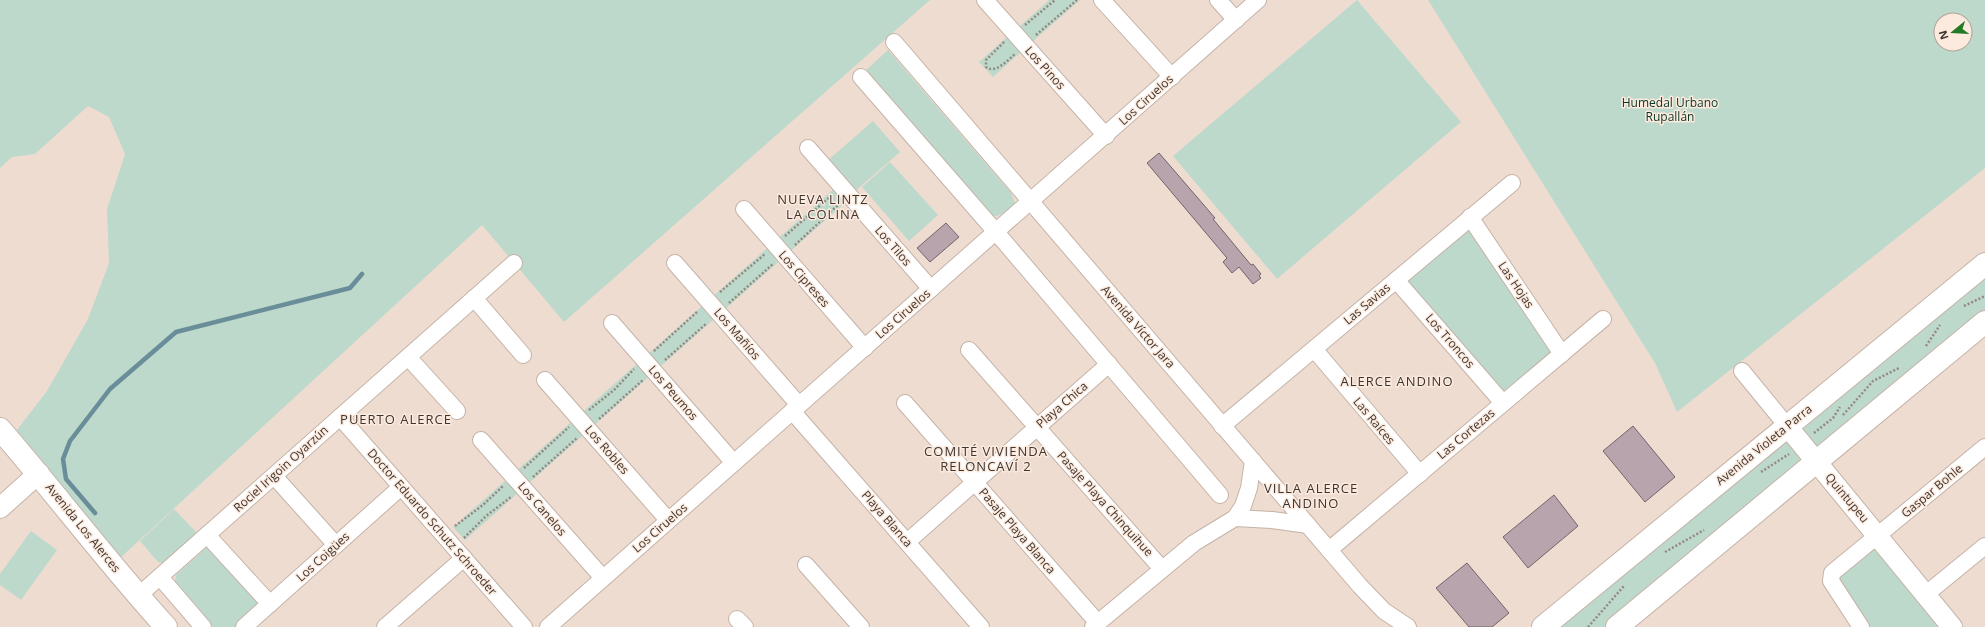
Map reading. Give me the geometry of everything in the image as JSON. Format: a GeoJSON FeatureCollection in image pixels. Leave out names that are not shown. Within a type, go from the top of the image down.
{"type":"FeatureCollection","features":[{"type":"Feature","properties":{"kind":"main road","name":"Avenida Violeta Parra"},"geometry":{"type":"LineString","coordinates":[[1543,627],[1985,264]]}},
{"type":"Feature","properties":{"kind":"main road"},"geometry":{"type":"LineString","coordinates":[[1617,627],[1985,322]]}},
{"type":"Feature","properties":{"kind":"main road","name":"Avenida Los Alerces"},"geometry":{"type":"LineString","coordinates":[[3,439],[39,473],[138,596],[166,627]]}},
{"type":"Feature","properties":{"kind":"street","name":"Los Pinos"},"geometry":{"type":"LineString","coordinates":[[985,0],[1106,136]]}},
{"type":"Feature","properties":{"kind":"street"},"geometry":{"type":"LineString","coordinates":[[1102,0],[1172,77]]}},
{"type":"Feature","properties":{"kind":"street"},"geometry":{"type":"LineString","coordinates":[[1218,0],[1236,20]]}},
{"type":"Feature","properties":{"kind":"street","name":"Los Ciruelos"},"geometry":{"type":"LineString","coordinates":[[548,627],[1030,201],[1106,136],[1258,0]]}},
{"type":"Feature","properties":{"kind":"street","name":"Avenida Víctor Jara"},"geometry":{"type":"LineString","coordinates":[[894,42],[1329,550],[1390,618],[1408,627]]}},
{"type":"Feature","properties":{"kind":"street"},"geometry":{"type":"LineString","coordinates":[[861,77],[996,232],[1220,495]]}},
{"type":"Feature","properties":{"kind":"street","name":"Los Tilos"},"geometry":{"type":"LineString","coordinates":[[808,148],[931,289]]}},
{"type":"Feature","properties":{"kind":"street","name":"Las Savias"},"geometry":{"type":"LineString","coordinates":[[1222,426],[1512,183]]}},
{"type":"Feature","properties":{"kind":"street","name":"Los Cipreses"},"geometry":{"type":"LineString","coordinates":[[744,209],[864,348]]}},
{"type":"Feature","properties":{"kind":"street","name":"Las Hojas"},"geometry":{"type":"LineString","coordinates":[[1470,217],[1562,354]]}},
{"type":"Feature","properties":{"kind":"street","name":"Rociel Irigoin Oyarzún"},"geometry":{"type":"LineString","coordinates":[[138,596],[514,263]]}},
{"type":"Feature","properties":{"kind":"street","name":"Los Mañíos"},"geometry":{"type":"LineString","coordinates":[[674,263],[796,408]]}},
{"type":"Feature","properties":{"kind":"street","name":"Los Troncos"},"geometry":{"type":"LineString","coordinates":[[1396,280],[1503,403]]}},
{"type":"Feature","properties":{"kind":"street"},"geometry":{"type":"LineString","coordinates":[[474,298],[523,355]]}},
{"type":"Feature","properties":{"kind":"street","name":"Las Cortezas"},"geometry":{"type":"LineString","coordinates":[[1329,550],[1604,319]]}},
{"type":"Feature","properties":{"kind":"street","name":"Los Peumos"},"geometry":{"type":"LineString","coordinates":[[612,323],[734,462]]}},
{"type":"Feature","properties":{"kind":"street","name":"Las Raíces"},"geometry":{"type":"LineString","coordinates":[[1314,349],[1420,474]]}},
{"type":"Feature","properties":{"kind":"street","name":"Pasaje Playa Chinquihue"},"geometry":{"type":"LineString","coordinates":[[969,350],[1162,569]]}},
{"type":"Feature","properties":{"kind":"street"},"geometry":{"type":"LineString","coordinates":[[408,357],[457,411]]}},
{"type":"Feature","properties":{"kind":"street","name":"Playa Chica"},"geometry":{"type":"LineString","coordinates":[[906,542],[1109,364]]}},
{"type":"Feature","properties":{"kind":"street","name":"Quintupeu"},"geometry":{"type":"LineString","coordinates":[[1742,371],[1952,627]]}},
{"type":"Feature","properties":{"kind":"street","name":"Los Robles"},"geometry":{"type":"LineString","coordinates":[[545,380],[668,520]]}},
{"type":"Feature","properties":{"kind":"street","name":"Pasaje Playa Blanca"},"geometry":{"type":"LineString","coordinates":[[905,403],[1095,625]]}},
{"type":"Feature","properties":{"kind":"street","name":"Playa Blanca"},"geometry":{"type":"LineString","coordinates":[[796,408],[906,542],[981,627]]}},
{"type":"Feature","properties":{"kind":"street","name":"Doctor Eduardo Schutz Schroeder"},"geometry":{"type":"LineString","coordinates":[[340,417],[524,627]]}},
{"type":"Feature","properties":{"kind":"street","name":"Los Canelos"},"geometry":{"type":"LineString","coordinates":[[481,440],[603,578]]}},
{"type":"Feature","properties":{"kind":"street","name":"Gaspar Bohle"},"geometry":{"type":"LineString","coordinates":[[1861,627],[1831,581],[1830,577],[1832,573],[1985,447]]}},
{"type":"Feature","properties":{"kind":"street"},"geometry":{"type":"LineString","coordinates":[[1095,625],[1194,544],[1235,518],[1243,506],[1249,488],[1253,461]]}},
{"type":"Feature","properties":{"kind":"street"},"geometry":{"type":"LineString","coordinates":[[0,508],[39,473]]}},
{"type":"Feature","properties":{"kind":"street"},"geometry":{"type":"LineString","coordinates":[[274,476],[336,545]]}},
{"type":"Feature","properties":{"kind":"street","name":"Los Coigües"},"geometry":{"type":"LineString","coordinates":[[244,627],[401,487]]}},
{"type":"Feature","properties":{"kind":"street"},"geometry":{"type":"LineString","coordinates":[[1235,518],[1272,520],[1308,525]]}},
{"type":"Feature","properties":{"kind":"street"},"geometry":{"type":"LineString","coordinates":[[207,535],[270,604]]}},
{"type":"Feature","properties":{"kind":"street"},"geometry":{"type":"LineString","coordinates":[[1925,595],[1985,546]]}},
{"type":"Feature","properties":{"kind":"street"},"geometry":{"type":"LineString","coordinates":[[385,627],[464,558]]}},
{"type":"Feature","properties":{"kind":"street"},"geometry":{"type":"LineString","coordinates":[[806,565],[861,627]]}},
{"type":"Feature","properties":{"kind":"street"},"geometry":{"type":"LineString","coordinates":[[160,577],[203,627]]}},
{"type":"Feature","properties":{"kind":"path"},"geometry":{"type":"LineString","coordinates":[[1959,309],[1985,296]]}},
{"type":"Feature","properties":{"kind":"path"},"geometry":{"type":"LineString","coordinates":[[1926,347],[1945,320]]}},
{"type":"Feature","properties":{"kind":"path"},"geometry":{"type":"LineString","coordinates":[[1838,420],[1873,381],[1906,365]]}},
{"type":"Feature","properties":{"kind":"path"},"geometry":{"type":"LineString","coordinates":[[1661,554],[1709,527]]}},
{"type":"Feature","properties":{"kind":"path"},"geometry":{"type":"LineString","coordinates":[[1588,627],[1625,585]]}},
{"type":"Feature","properties":{"kind":"green space"},"geometry":{"type":"Polygon","coordinates":[[[0,0],[930,0],[564,322],[482,225],[119,559],[16,431],[47,391],[88,319],[109,263],[107,209],[125,154],[109,117],[88,106],[35,154],[12,157],[0,168],[0,0]]]}},
{"type":"Feature","properties":{"kind":"green space"},"geometry":{"type":"Polygon","coordinates":[[[1049,0],[1080,0],[1032,42],[1019,27],[1049,0]]]}},
{"type":"Feature","properties":{"kind":"green space"},"geometry":{"type":"Polygon","coordinates":[[[1357,0],[1461,122],[1277,279],[1173,156],[1357,0]]]}},
{"type":"Feature","properties":{"kind":"green space","name":"Humedal Urbano Rupallán"},"geometry":{"type":"Polygon","coordinates":[[[1428,0],[1985,0],[1985,168],[1677,412],[1655,363],[1428,0]]]}},
{"type":"Feature","properties":{"kind":"green space"},"geometry":{"type":"Polygon","coordinates":[[[1009,35],[1022,51],[993,77],[979,62],[1009,35]]]}},
{"type":"Feature","properties":{"kind":"green space"},"geometry":{"type":"Polygon","coordinates":[[[888,50],[1011,193],[1015,203],[1004,213],[998,216],[991,215],[865,71],[888,50]]]}},
{"type":"Feature","properties":{"kind":"green space"},"geometry":{"type":"Polygon","coordinates":[[[873,121],[900,152],[853,193],[826,162],[873,121]]]}},
{"type":"Feature","properties":{"kind":"green space"},"geometry":{"type":"Polygon","coordinates":[[[890,162],[938,215],[909,241],[862,187],[890,162]]]}},
{"type":"Feature","properties":{"kind":"green space"},"geometry":{"type":"Polygon","coordinates":[[[835,188],[847,201],[465,540],[453,527],[835,188]]]}},
{"type":"Feature","properties":{"kind":"green space"},"geometry":{"type":"Polygon","coordinates":[[[1469,228],[1549,345],[1549,356],[1503,394],[1407,285],[1407,277],[1469,228]]]}},
{"type":"Feature","properties":{"kind":"green space"},"geometry":{"type":"Polygon","coordinates":[[[1985,271],[1985,312],[1819,449],[1799,427],[1985,271]]]}},
{"type":"Feature","properties":{"kind":"green space"},"geometry":{"type":"Polygon","coordinates":[[[1786,438],[1803,458],[1804,463],[1604,627],[1555,627],[1786,438]]]}},
{"type":"Feature","properties":{"kind":"green space"},"geometry":{"type":"Polygon","coordinates":[[[174,509],[198,534],[167,561],[162,563],[158,562],[140,541],[174,509]]]}},
{"type":"Feature","properties":{"kind":"green space"},"geometry":{"type":"Polygon","coordinates":[[[31,531],[57,550],[21,600],[0,585],[0,574],[31,531]]]}},
{"type":"Feature","properties":{"kind":"green space"},"geometry":{"type":"Polygon","coordinates":[[[1873,544],[1942,627],[1866,627],[1835,581],[1873,544]]]}},
{"type":"Feature","properties":{"kind":"green space"},"geometry":{"type":"Polygon","coordinates":[[[208,546],[259,603],[238,627],[213,627],[175,582],[176,575],[208,546]]]}},
{"type":"Feature","properties":{"kind":"building"},"geometry":{"type":"Polygon","coordinates":[[[1159,153],[1215,218],[1213,219],[1251,265],[1253,264],[1261,274],[1259,276],[1261,278],[1253,284],[1239,267],[1232,273],[1223,262],[1227,258],[1147,163],[1159,153]]]}},
{"type":"Feature","properties":{"kind":"building"},"geometry":{"type":"Polygon","coordinates":[[[946,223],[959,237],[930,262],[917,248],[946,223]]]}},
{"type":"Feature","properties":{"kind":"building"},"geometry":{"type":"Polygon","coordinates":[[[1633,426],[1675,477],[1645,502],[1603,451],[1633,426]]]}},
{"type":"Feature","properties":{"kind":"building"},"geometry":{"type":"Polygon","coordinates":[[[1554,495],[1578,526],[1528,568],[1503,537],[1554,495]]]}},
{"type":"Feature","properties":{"kind":"building"},"geometry":{"type":"Polygon","coordinates":[[[1467,563],[1509,613],[1492,627],[1469,627],[1436,588],[1467,563]]]}},
{"type":"Feature","properties":{"kind":"waterway"},"geometry":{"type":"LineString","coordinates":[[95,513],[66,479],[63,459],[70,441],[110,389],[176,332],[350,288],[362,274]]}},
{"type":"Feature","properties":{"kind":"district","name":"NUEVA LINTZ LA COLINA"},"geometry":{"type":"Point","coordinates":[823,206]}},
{"type":"Feature","properties":{"kind":"district","name":"ALERCE ANDINO"},"geometry":{"type":"Point","coordinates":[1397,381]}},
{"type":"Feature","properties":{"kind":"district","name":"PUERTO ALERCE"},"geometry":{"type":"Point","coordinates":[396,419]}},
{"type":"Feature","properties":{"kind":"district","name":"COMITÉ VIVIENDA RELONCAVÍ 2"},"geometry":{"type":"Point","coordinates":[986,458]}},
{"type":"Feature","properties":{"kind":"district","name":"VILLA ALERCE ANDINO"},"geometry":{"type":"Point","coordinates":[1311,496]}}]}
